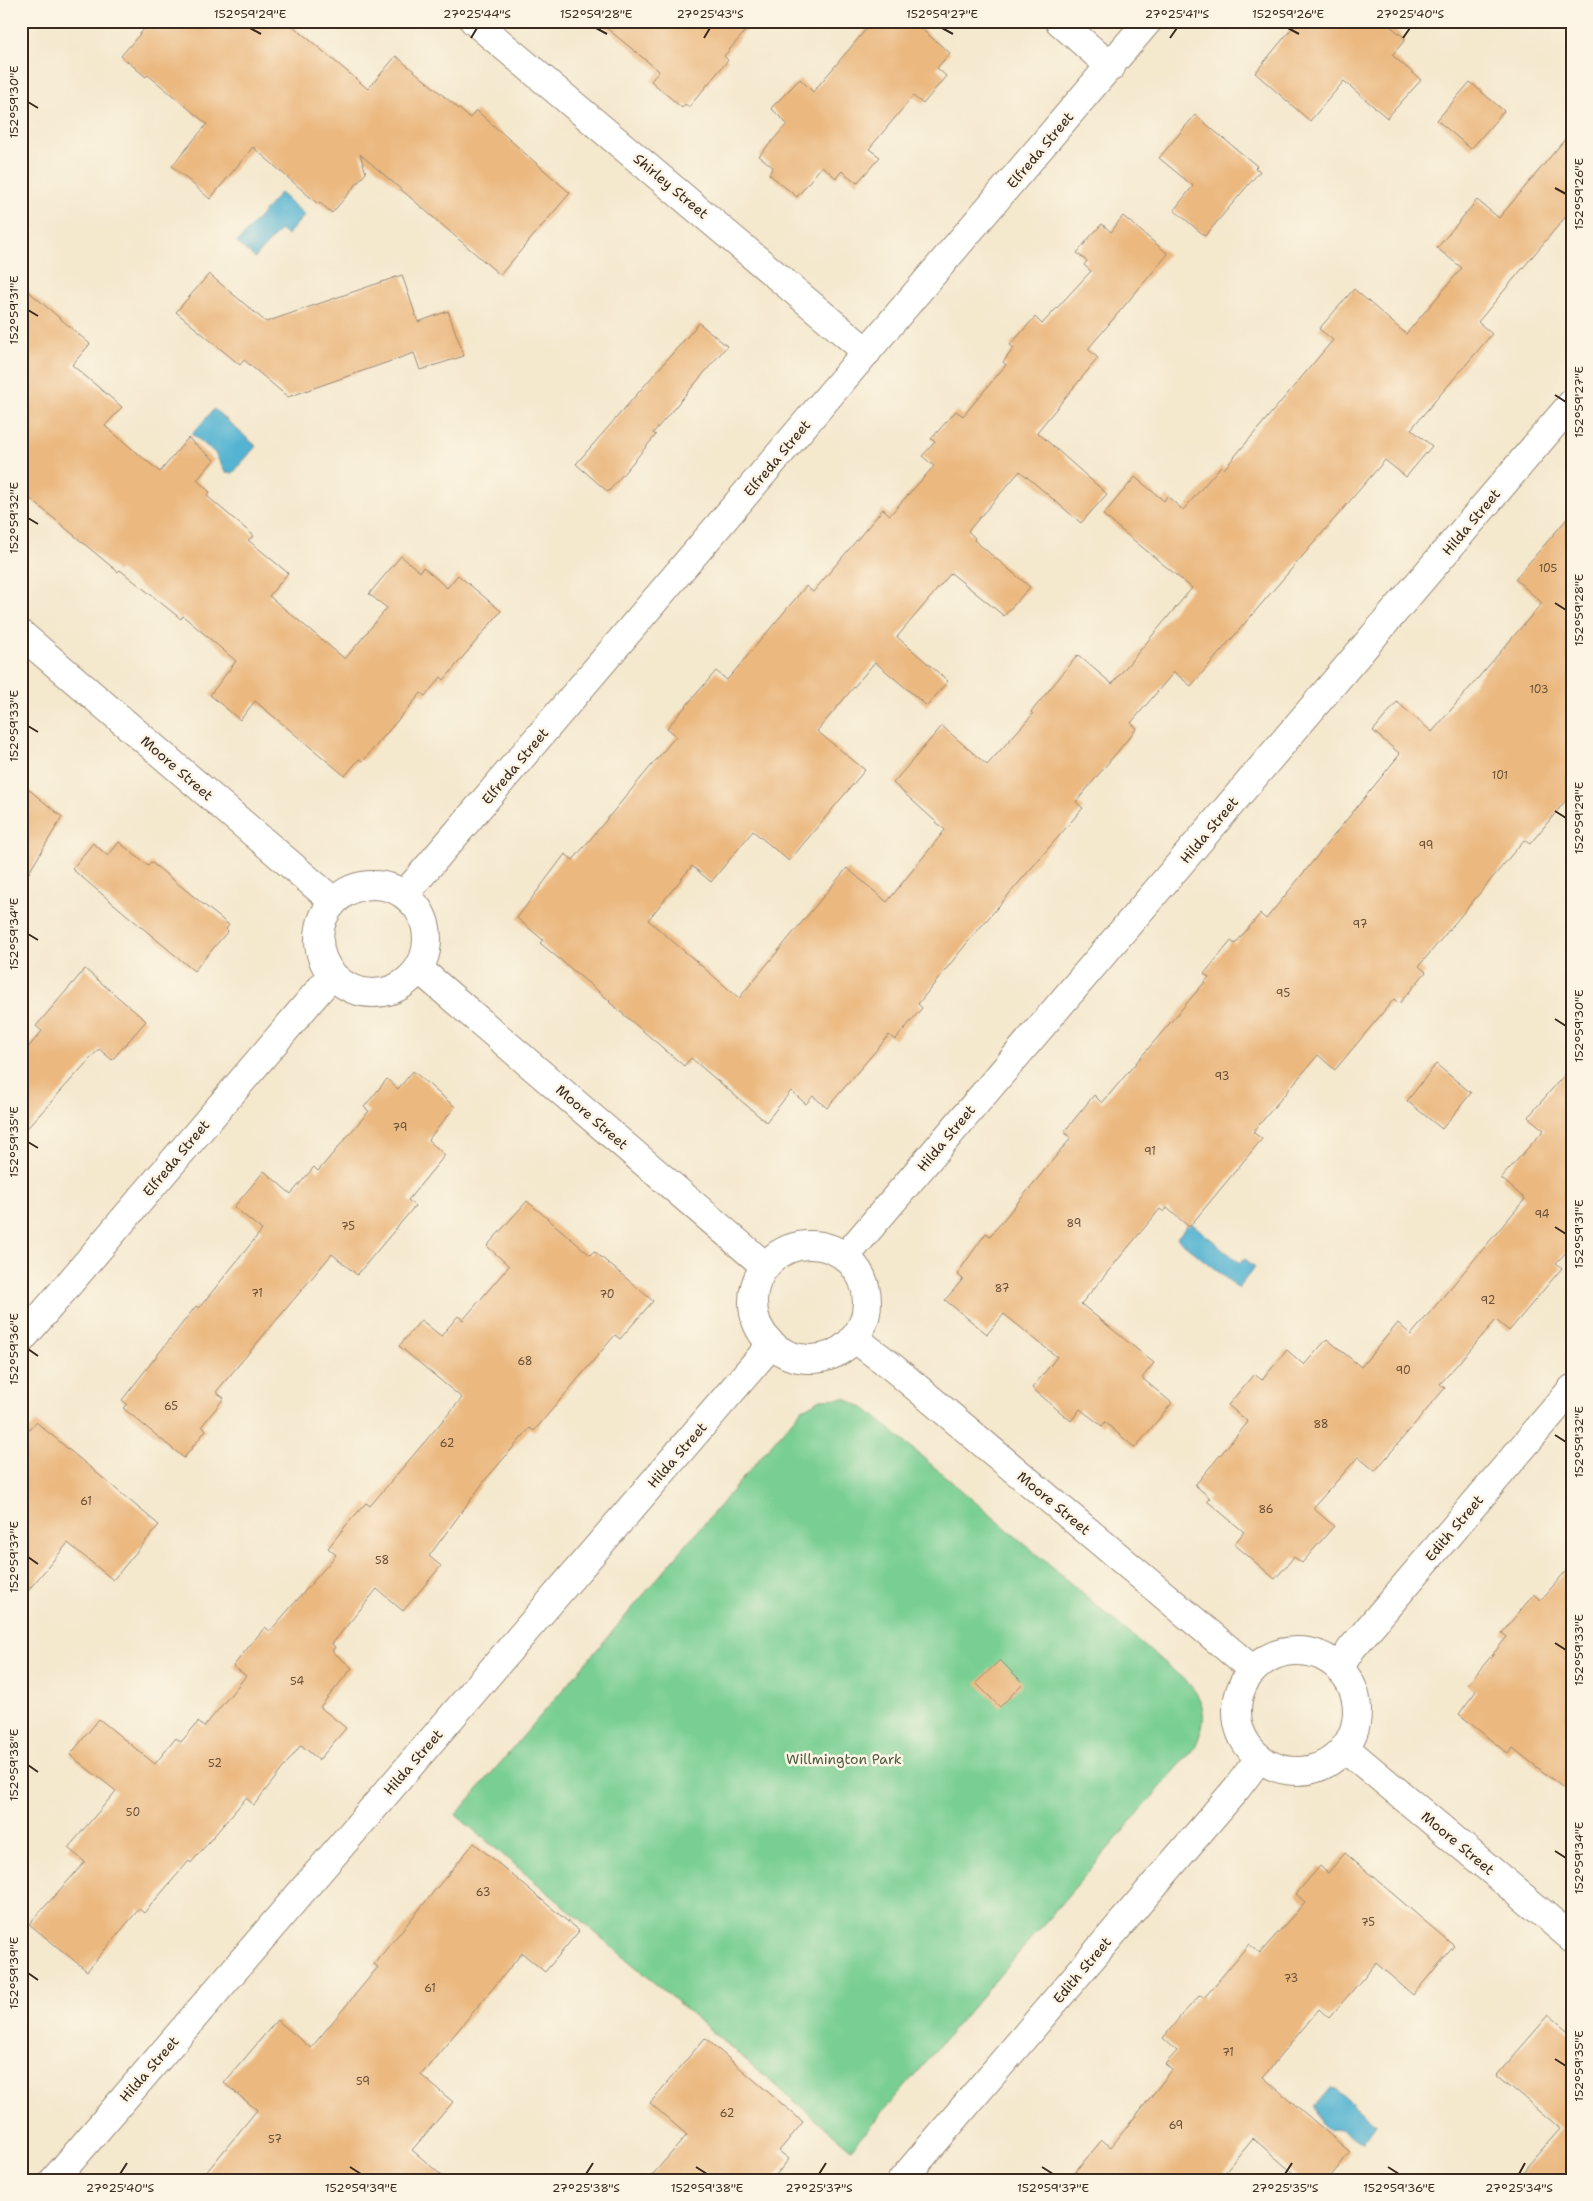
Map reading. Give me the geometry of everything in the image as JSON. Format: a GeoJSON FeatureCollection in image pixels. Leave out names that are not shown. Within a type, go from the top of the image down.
{"type":"FeatureCollection","features":[{"type":"Feature","properties":{"kind":"street","name":"Shirley Street"},"geometry":{"type":"LineString","coordinates":[[474,21],[867,352]]}},
{"type":"Feature","properties":{"kind":"street"},"geometry":{"type":"LineString","coordinates":[[1059,21],[1110,67]]}},
{"type":"Feature","properties":{"kind":"street","name":"Elfreda Street"},"geometry":{"type":"LineString","coordinates":[[405,894],[1148,21]]}},
{"type":"Feature","properties":{"kind":"street","name":"Hilda Street"},"geometry":{"type":"LineString","coordinates":[[845,1257],[1572,403]]}},
{"type":"Feature","properties":{"kind":"street","name":"Moore Street"},"geometry":{"type":"LineString","coordinates":[[21,634],[333,901]]}},
{"type":"Feature","properties":{"kind":"street"},"geometry":{"type":"LineString","coordinates":[[376,884],[392,887],[405,894],[417,906],[425,920],[428,937],[426,953],[419,968],[408,981],[393,990],[377,994],[360,992],[344,986],[332,975],[323,961],[319,946],[319,930],[324,914],[333,901],[346,891],[360,885],[376,884]]}},
{"type":"Feature","properties":{"kind":"street","name":"Moore Street"},"geometry":{"type":"LineString","coordinates":[[419,968],[765,1266]]}},
{"type":"Feature","properties":{"kind":"street","name":"Elfreda Street"},"geometry":{"type":"LineString","coordinates":[[21,1340],[332,975]]}},
{"type":"Feature","properties":{"kind":"street"},"geometry":{"type":"LineString","coordinates":[[812,1245],[830,1248],[845,1257],[858,1270],[865,1287],[867,1305],[863,1323],[854,1338],[839,1350],[822,1358],[804,1358],[787,1354],[771,1345],[761,1331],[754,1315],[753,1298],[757,1281],[765,1266],[778,1254],[794,1246],[812,1245]]}},
{"type":"Feature","properties":{"kind":"street","name":"Moore Street"},"geometry":{"type":"LineString","coordinates":[[854,1338],[891,1366],[1253,1670]]}},
{"type":"Feature","properties":{"kind":"street","name":"Hilda Street"},"geometry":{"type":"LineString","coordinates":[[54,2180],[771,1345]]}},
{"type":"Feature","properties":{"kind":"street","name":"Edith Street"},"geometry":{"type":"LineString","coordinates":[[1338,1668],[1352,1648],[1572,1389]]}},
{"type":"Feature","properties":{"kind":"street"},"geometry":{"type":"LineString","coordinates":[[1286,1652],[1304,1652],[1323,1657],[1338,1668],[1349,1682],[1356,1698],[1357,1715],[1353,1733],[1344,1748],[1326,1764],[1304,1771],[1281,1769],[1260,1759],[1246,1744],[1239,1726],[1237,1706],[1242,1687],[1253,1670],[1268,1659],[1286,1652]]}},
{"type":"Feature","properties":{"kind":"street","name":"Moore Street"},"geometry":{"type":"LineString","coordinates":[[1344,1748],[1572,1938]]}},
{"type":"Feature","properties":{"kind":"street","name":"Edith Street"},"geometry":{"type":"LineString","coordinates":[[902,2180],[1260,1759]]}},
{"type":"Feature","properties":{"kind":"green space","name":"Willmington Park"},"geometry":{"type":"Polygon","coordinates":[[[845,1398],[866,1409],[1189,1684],[1200,1699],[1203,1714],[1203,1722],[1195,1747],[851,2149],[456,1815],[801,1410],[821,1399],[845,1398]]]}},
{"type":"Feature","properties":{"kind":"water"},"geometry":{"type":"Polygon","coordinates":[[[280,193],[305,215],[287,235],[280,230],[255,258],[237,243],[280,193]]]}},
{"type":"Feature","properties":{"kind":"water"},"geometry":{"type":"Polygon","coordinates":[[[214,409],[256,446],[233,473],[225,472],[215,453],[192,434],[214,409]]]}},
{"type":"Feature","properties":{"kind":"water"},"geometry":{"type":"Polygon","coordinates":[[[1190,1222],[1240,1263],[1245,1259],[1255,1267],[1238,1288],[1177,1238],[1190,1222]]]}},
{"type":"Feature","properties":{"kind":"water"},"geometry":{"type":"Polygon","coordinates":[[[1331,2088],[1335,2089],[1376,2124],[1363,2142],[1342,2131],[1328,2130],[1322,2124],[1315,2107],[1331,2088]]]}},
{"type":"Feature","properties":{"kind":"building"},"geometry":{"type":"Polygon","coordinates":[[[151,21],[287,21],[368,89],[396,56],[470,118],[476,110],[570,193],[500,275],[360,154],[366,173],[332,213],[319,202],[318,204],[253,147],[210,199],[172,166],[207,124],[148,75],[146,77],[121,56],[151,21]]]}},
{"type":"Feature","properties":{"kind":"building"},"geometry":{"type":"Polygon","coordinates":[[[598,21],[754,21],[724,56],[728,60],[689,107],[685,104],[682,108],[651,81],[659,71],[598,21]]]}},
{"type":"Feature","properties":{"kind":"building"},"geometry":{"type":"Polygon","coordinates":[[[873,21],[912,21],[950,53],[937,68],[946,76],[923,104],[913,96],[869,149],[880,157],[857,183],[842,171],[836,178],[822,166],[797,197],[769,174],[773,167],[759,156],[787,124],[771,108],[800,79],[813,92],[873,21]]]}},
{"type":"Feature","properties":{"kind":"building"},"geometry":{"type":"Polygon","coordinates":[[[1298,21],[1384,21],[1406,39],[1392,55],[1421,80],[1387,118],[1344,81],[1310,121],[1255,73],[1298,21]]]}},
{"type":"Feature","properties":{"kind":"building"},"geometry":{"type":"Polygon","coordinates":[[[1470,82],[1504,111],[1471,149],[1437,120],[1470,82]]]}},
{"type":"Feature","properties":{"kind":"building"},"geometry":{"type":"Polygon","coordinates":[[[1195,115],[1257,166],[1255,168],[1260,171],[1205,236],[1174,210],[1193,186],[1159,158],[1195,115]]]}},
{"type":"Feature","properties":{"kind":"building"},"geometry":{"type":"Polygon","coordinates":[[[1572,131],[1572,209],[1478,322],[1492,334],[1411,429],[1432,446],[1406,477],[1385,460],[1191,686],[1174,672],[1131,723],[1137,728],[1076,802],[1083,808],[967,943],[918,1004],[922,1008],[895,1040],[889,1035],[827,1108],[813,1096],[806,1104],[791,1091],[766,1122],[691,1058],[684,1066],[540,943],[543,940],[517,918],[565,854],[573,860],[676,736],[667,728],[716,671],[727,680],[806,586],[813,592],[883,509],[890,515],[934,466],[922,456],[935,442],[931,439],[956,411],[963,416],[1006,365],[1003,362],[1014,348],[1010,345],[1035,317],[1042,324],[1091,271],[1084,265],[1087,261],[1077,253],[1102,224],[1111,232],[1123,216],[1168,254],[1088,349],[1098,358],[1037,432],[1107,494],[1081,523],[1020,471],[968,531],[975,538],[974,540],[1030,587],[1004,616],[951,573],[897,637],[948,681],[927,706],[875,662],[817,731],[865,770],[789,861],[753,831],[711,882],[692,866],[648,920],[739,998],[847,868],[887,902],[945,830],[893,783],[942,726],[987,765],[1033,714],[1031,712],[1078,655],[1112,684],[1192,588],[1103,515],[1135,477],[1164,501],[1167,496],[1183,510],[1221,466],[1224,469],[1333,340],[1319,329],[1354,289],[1406,334],[1462,268],[1437,248],[1477,200],[1499,218],[1572,131]]]}},
{"type":"Feature","properties":{"kind":"building"},"geometry":{"type":"Polygon","coordinates":[[[209,274],[266,322],[402,275],[418,322],[448,311],[464,356],[420,370],[414,353],[288,397],[244,360],[240,365],[176,312],[209,274]]]}},
{"type":"Feature","properties":{"kind":"building"},"geometry":{"type":"Polygon","coordinates":[[[21,285],[90,344],[72,365],[122,407],[105,426],[160,472],[188,438],[214,460],[197,480],[210,492],[207,496],[254,536],[248,540],[288,573],[269,596],[345,659],[387,608],[369,594],[401,556],[420,572],[423,567],[447,588],[458,575],[501,611],[444,680],[441,677],[425,696],[421,693],[363,761],[359,759],[345,776],[255,701],[240,720],[210,695],[236,661],[183,616],[181,619],[120,570],[118,572],[21,491],[21,285]]]}},
{"type":"Feature","properties":{"kind":"building"},"geometry":{"type":"Polygon","coordinates":[[[699,323],[727,346],[653,433],[656,435],[608,492],[576,464],[699,323]]]}},
{"type":"Feature","properties":{"kind":"building"},"geometry":{"type":"Polygon","coordinates":[[[1572,513],[1572,793],[1530,844],[1524,840],[1419,966],[1426,972],[1399,1004],[1394,999],[1335,1070],[1318,1055],[1253,1132],[1262,1139],[1189,1227],[1167,1208],[1164,1212],[1160,1209],[1081,1304],[1154,1363],[1142,1378],[1172,1403],[1135,1448],[1105,1422],[1102,1426],[1080,1409],[1071,1421],[1032,1388],[1057,1357],[1004,1314],[987,1334],[945,1300],[963,1279],[957,1274],[986,1233],[990,1236],[1071,1138],[1064,1132],[1094,1095],[1102,1103],[1209,977],[1204,974],[1231,941],[1235,944],[1260,914],[1266,919],[1400,754],[1373,731],[1397,702],[1432,732],[1542,603],[1515,579],[1572,513]]]}},
{"type":"Feature","properties":{"kind":"building"},"geometry":{"type":"Polygon","coordinates":[[[21,783],[62,817],[21,886],[21,783]]]}},
{"type":"Feature","properties":{"kind":"building"},"geometry":{"type":"Polygon","coordinates":[[[119,842],[148,866],[151,862],[229,925],[226,929],[228,931],[194,971],[72,869],[93,843],[108,856],[119,842]]]}},
{"type":"Feature","properties":{"kind":"building"},"geometry":{"type":"Polygon","coordinates":[[[85,969],[146,1021],[112,1060],[99,1049],[21,1135],[21,1056],[42,1031],[36,1026],[85,969]]]}},
{"type":"Feature","properties":{"kind":"building"},"geometry":{"type":"Polygon","coordinates":[[[1436,1064],[1471,1093],[1442,1129],[1407,1101],[1436,1064]]]}},
{"type":"Feature","properties":{"kind":"building"},"geometry":{"type":"Polygon","coordinates":[[[1572,1066],[1572,1246],[1556,1263],[1562,1268],[1509,1331],[1496,1320],[1440,1384],[1445,1388],[1375,1471],[1358,1457],[1313,1508],[1334,1526],[1302,1563],[1294,1557],[1275,1579],[1234,1544],[1244,1532],[1207,1501],[1210,1498],[1195,1485],[1248,1422],[1228,1405],[1254,1374],[1262,1380],[1287,1350],[1304,1365],[1327,1339],[1361,1367],[1398,1323],[1411,1335],[1525,1199],[1501,1178],[1544,1130],[1528,1117],[1572,1066]]]}},
{"type":"Feature","properties":{"kind":"building"},"geometry":{"type":"Polygon","coordinates":[[[413,1071],[455,1107],[428,1140],[445,1155],[408,1200],[415,1206],[357,1275],[332,1254],[216,1392],[224,1398],[202,1426],[206,1430],[184,1458],[123,1408],[127,1404],[122,1400],[196,1306],[199,1308],[262,1230],[234,1207],[264,1171],[291,1194],[314,1167],[318,1171],[369,1111],[364,1107],[387,1079],[398,1089],[413,1071]]]}},
{"type":"Feature","properties":{"kind":"building"},"geometry":{"type":"Polygon","coordinates":[[[527,1201],[590,1255],[594,1251],[653,1301],[620,1339],[615,1335],[534,1431],[530,1428],[486,1479],[429,1556],[441,1566],[403,1611],[377,1589],[332,1644],[335,1647],[332,1651],[352,1668],[320,1707],[346,1728],[319,1760],[301,1745],[254,1805],[246,1798],[191,1863],[189,1861],[144,1913],[139,1909],[87,1971],[29,1924],[85,1862],[68,1848],[116,1791],[70,1755],[99,1719],[155,1764],[176,1738],[181,1742],[198,1722],[204,1727],[246,1676],[233,1666],[265,1627],[270,1631],[336,1555],[328,1548],[348,1523],[366,1503],[370,1506],[462,1398],[399,1346],[421,1320],[441,1336],[458,1316],[463,1320],[509,1266],[487,1246],[527,1201]]]}},
{"type":"Feature","properties":{"kind":"building"},"geometry":{"type":"Polygon","coordinates":[[[36,1422],[159,1525],[113,1580],[68,1543],[21,1599],[21,1439],[36,1422]]]}},
{"type":"Feature","properties":{"kind":"building"},"geometry":{"type":"Polygon","coordinates":[[[1572,1564],[1572,1795],[1513,1748],[1508,1754],[1459,1714],[1476,1691],[1468,1684],[1507,1637],[1502,1633],[1534,1594],[1541,1600],[1572,1564]]]}},
{"type":"Feature","properties":{"kind":"building"},"geometry":{"type":"Polygon","coordinates":[[[1000,1660],[1023,1683],[1000,1707],[976,1683],[1000,1660]]]}},
{"type":"Feature","properties":{"kind":"building"},"geometry":{"type":"Polygon","coordinates":[[[474,1843],[579,1931],[545,1972],[522,1953],[421,2075],[453,2102],[412,2150],[447,2180],[200,2180],[257,2110],[224,2083],[277,2020],[311,2048],[378,1967],[374,1964],[474,1843]]]}},
{"type":"Feature","properties":{"kind":"building"},"geometry":{"type":"Polygon","coordinates":[[[1345,1853],[1454,1946],[1413,1995],[1376,1963],[1329,2018],[1319,2009],[1263,2077],[1350,2152],[1328,2180],[1301,2180],[1253,2138],[1218,2180],[1068,2180],[1102,2140],[1111,2147],[1172,2070],[1165,2064],[1177,2051],[1163,2038],[1180,2017],[1200,1995],[1204,1998],[1249,1944],[1260,1953],[1305,1902],[1296,1894],[1320,1866],[1328,1873],[1345,1853]]]}},
{"type":"Feature","properties":{"kind":"building"},"geometry":{"type":"Polygon","coordinates":[[[1549,2015],[1572,2034],[1572,2180],[1516,2180],[1561,2129],[1497,2075],[1549,2015]]]}},
{"type":"Feature","properties":{"kind":"building"},"geometry":{"type":"Polygon","coordinates":[[[705,2038],[803,2122],[779,2151],[789,2159],[772,2180],[648,2180],[687,2135],[650,2103],[705,2038]]]}}]}
